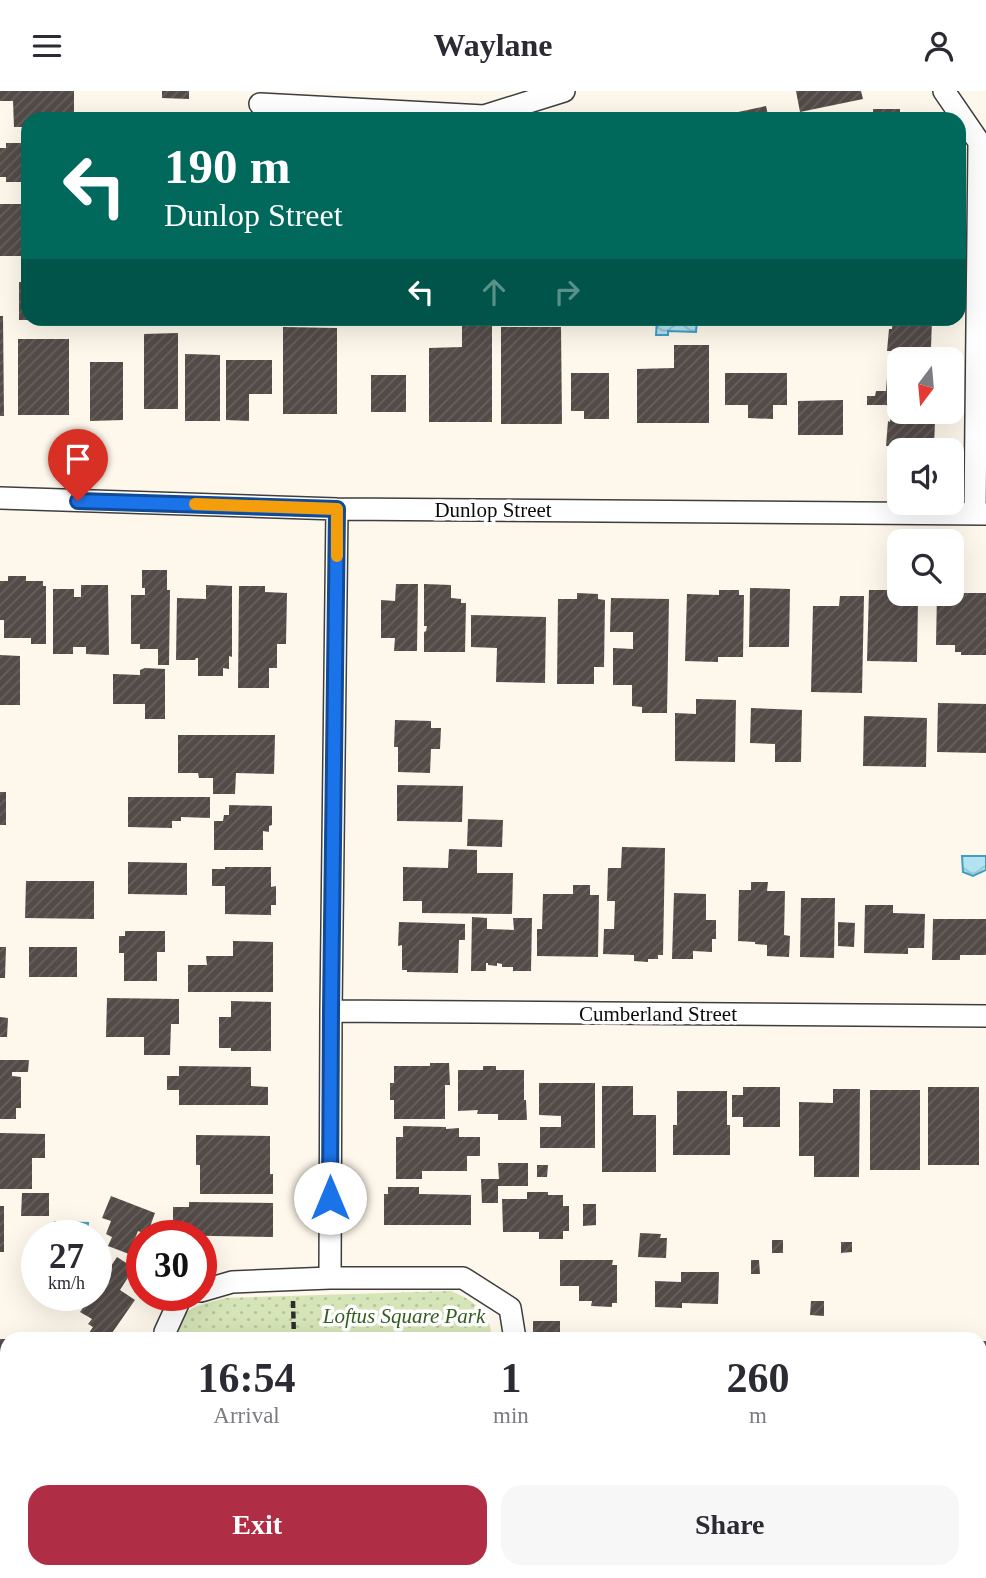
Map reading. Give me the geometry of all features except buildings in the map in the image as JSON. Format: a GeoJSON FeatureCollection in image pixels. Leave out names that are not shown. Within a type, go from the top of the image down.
{"type":"FeatureCollection","features":[{"type":"Feature","properties":{"kind":"street"},"geometry":{"type":"LineString","coordinates":[[499,112],[564,91]]}},
{"type":"Feature","properties":{"kind":"street"},"geometry":{"type":"LineString","coordinates":[[944,91],[958,112]]}},
{"type":"Feature","properties":{"kind":"street"},"geometry":{"type":"LineString","coordinates":[[260,104],[398,112]]}},
{"type":"Feature","properties":{"kind":"street"},"geometry":{"type":"LineString","coordinates":[[966,123],[979,142],[981,513]]}},
{"type":"Feature","properties":{"kind":"street","name":"Dunlop Street"},"geometry":{"type":"LineString","coordinates":[[0,498],[337,509],[981,513]]}},
{"type":"Feature","properties":{"kind":"street"},"geometry":{"type":"LineString","coordinates":[[330,1279],[337,509]]}},
{"type":"Feature","properties":{"kind":"street","name":"Cumberland Street"},"geometry":{"type":"LineString","coordinates":[[331,1011],[986,1016]]}},
{"type":"Feature","properties":{"kind":"street"},"geometry":{"type":"LineString","coordinates":[[217,1286],[232,1282],[463,1278],[510,1308],[513,1332]]}},
{"type":"Feature","properties":{"kind":"street"},"geometry":{"type":"LineString","coordinates":[[165,1332],[175,1311]]}},
{"type":"Feature","properties":{"kind":"path"},"geometry":{"type":"LineString","coordinates":[[292,1280],[294,1332]]}},
{"type":"Feature","properties":{"kind":"green space","name":"Loftus Square Park"},"geometry":{"type":"Polygon","coordinates":[[[451,1291],[479,1308],[488,1321],[491,1332],[178,1332],[187,1312],[217,1311],[217,1300],[451,1291]]]}},
{"type":"Feature","properties":{"kind":"water"},"geometry":{"type":"Polygon","coordinates":[[[657,326],[696,326],[696,332],[668,331],[668,335],[656,335],[657,326]]]}},
{"type":"Feature","properties":{"kind":"water"},"geometry":{"type":"Polygon","coordinates":[[[962,856],[986,856],[986,870],[973,876],[963,872],[962,856]]]}},
{"type":"Feature","properties":{"kind":"slow traffic"},"geometry":{"type":"LineString","coordinates":[[195,504],[337,509],[337,556]]}},
{"type":"Feature","properties":{"kind":"route"},"geometry":{"type":"LineString","coordinates":[[78,501],[337,509],[330,1198]]}}]}
